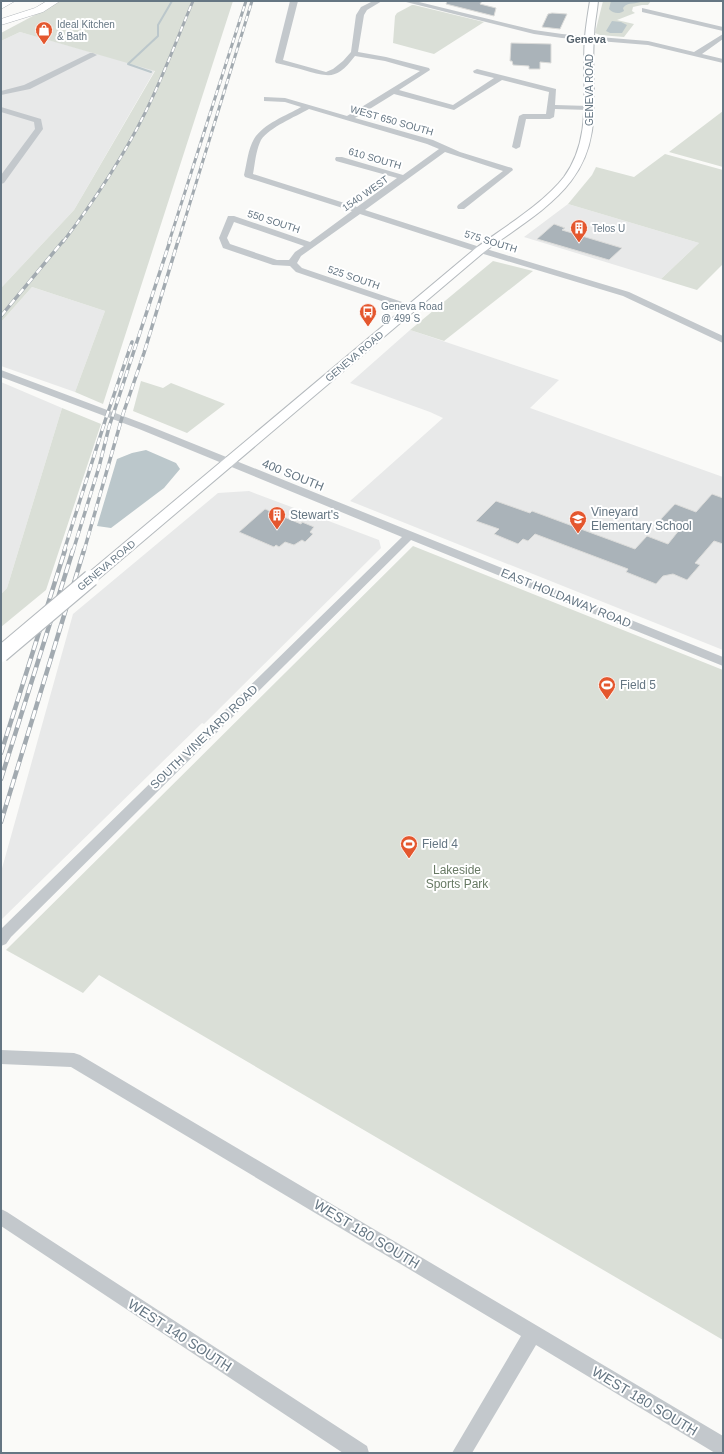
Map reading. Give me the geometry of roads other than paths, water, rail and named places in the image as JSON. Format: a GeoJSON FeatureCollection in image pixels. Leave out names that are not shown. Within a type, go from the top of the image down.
{"type":"FeatureCollection","features":[{"type":"Feature","properties":{"kind":"highway"},"geometry":{"type":"LineString","coordinates":[[1,6],[10,1]]}},
{"type":"Feature","properties":{"kind":"highway"},"geometry":{"type":"LineString","coordinates":[[1,21],[34,1]]}},
{"type":"Feature","properties":{"kind":"highway"},"geometry":{"type":"LineString","coordinates":[[1,21],[39,10],[55,1]]}},
{"type":"Feature","properties":{"kind":"main road","name":"GENEVA ROAD"},"geometry":{"type":"LineString","coordinates":[[1,654],[480,250],[545,202],[568,180],[580,160],[587,139],[589,108],[589,38],[594,1]]}},
{"type":"Feature","properties":{"kind":"street"},"geometry":{"type":"LineString","coordinates":[[294,1],[279,61],[326,74],[336,71],[354,54],[360,15],[364,9],[378,1]]}},
{"type":"Feature","properties":{"kind":"street"},"geometry":{"type":"LineString","coordinates":[[406,1],[553,36],[648,43],[723,62]]}},
{"type":"Feature","properties":{"kind":"street"},"geometry":{"type":"LineString","coordinates":[[645,10],[723,29]]}},
{"type":"Feature","properties":{"kind":"street"},"geometry":{"type":"LineString","coordinates":[[696,54],[723,36]]}},
{"type":"Feature","properties":{"kind":"street"},"geometry":{"type":"LineString","coordinates":[[349,118],[426,70],[386,59],[354,54]]}},
{"type":"Feature","properties":{"kind":"street"},"geometry":{"type":"LineString","coordinates":[[1,93],[27,87],[93,55]]}},
{"type":"Feature","properties":{"kind":"street"},"geometry":{"type":"LineString","coordinates":[[477,71],[553,91],[550,117],[523,116],[516,147]]}},
{"type":"Feature","properties":{"kind":"street"},"geometry":{"type":"LineString","coordinates":[[393,91],[454,108],[501,77]]}},
{"type":"Feature","properties":{"kind":"street","name":"WEST 650 SOUTH"},"geometry":{"type":"LineString","coordinates":[[267,99],[285,100],[349,118],[430,142],[457,154],[509,170],[461,207]]}},
{"type":"Feature","properties":{"kind":"street","name":"575 SOUTH"},"geometry":{"type":"LineString","coordinates":[[308,107],[266,132],[259,138],[248,175],[480,250],[626,294],[723,340]]}},
{"type":"Feature","properties":{"kind":"street"},"geometry":{"type":"LineString","coordinates":[[552,107],[589,108]]}},
{"type":"Feature","properties":{"kind":"street"},"geometry":{"type":"LineString","coordinates":[[1,108],[38,121],[39,129],[1,181]]}},
{"type":"Feature","properties":{"kind":"street","name":"1540 WEST"},"geometry":{"type":"LineString","coordinates":[[292,263],[298,254],[311,244],[445,148]]}},
{"type":"Feature","properties":{"kind":"street","name":"610 SOUTH"},"geometry":{"type":"LineString","coordinates":[[339,159],[405,178]]}},
{"type":"Feature","properties":{"kind":"street","name":"550 SOUTH"},"geometry":{"type":"LineString","coordinates":[[226,246],[223,238],[230,218],[311,244]]}},
{"type":"Feature","properties":{"kind":"street","name":"525 SOUTH"},"geometry":{"type":"LineString","coordinates":[[226,246],[276,263],[292,263],[299,270],[411,308]]}},
{"type":"Feature","properties":{"kind":"street","name":"400 SOUTH"},"geometry":{"type":"LineString","coordinates":[[1,373],[38,388],[62,402],[105,421],[139,432],[166,438],[409,536]]}},
{"type":"Feature","properties":{"kind":"street","name":"EAST HOLDAWAY ROAD"},"geometry":{"type":"LineString","coordinates":[[409,536],[723,662]]}},
{"type":"Feature","properties":{"kind":"street","name":"SOUTH VINEYARD ROAD"},"geometry":{"type":"LineString","coordinates":[[1,940],[98,840],[409,536]]}},
{"type":"Feature","properties":{"kind":"street","name":"WEST 180 SOUTH"},"geometry":{"type":"LineString","coordinates":[[1,1057],[74,1060],[533,1333],[723,1448]]}},
{"type":"Feature","properties":{"kind":"street","name":"WEST 140 SOUTH"},"geometry":{"type":"LineString","coordinates":[[1,1217],[360,1453]]}},
{"type":"Feature","properties":{"kind":"street"},"geometry":{"type":"LineString","coordinates":[[461,1453],[533,1333]]}},
{"type":"Feature","properties":{"kind":"waterway"},"geometry":{"type":"LineString","coordinates":[[151,72],[128,64],[158,36],[158,25],[172,1]]}},
{"type":"Feature","properties":{"kind":"railway"},"geometry":{"type":"LineString","coordinates":[[63,242],[86,211],[127,147],[158,86],[193,1]]}},
{"type":"Feature","properties":{"kind":"railway"},"geometry":{"type":"LineString","coordinates":[[169,242],[246,1]]}},
{"type":"Feature","properties":{"kind":"railway"},"geometry":{"type":"LineString","coordinates":[[178,242],[252,1]]}},
{"type":"Feature","properties":{"kind":"railway"},"geometry":{"type":"LineString","coordinates":[[1,316],[63,241]]}},
{"type":"Feature","properties":{"kind":"railway"},"geometry":{"type":"LineString","coordinates":[[73,551],[99,467],[109,427],[170,241]]}},
{"type":"Feature","properties":{"kind":"railway"},"geometry":{"type":"LineString","coordinates":[[84,551],[123,414],[144,353],[178,241]]}},
{"type":"Feature","properties":{"kind":"railway"},"geometry":{"type":"LineString","coordinates":[[64,551],[105,421],[132,342]]}},
{"type":"Feature","properties":{"kind":"railway"},"geometry":{"type":"LineString","coordinates":[[1,753],[65,550]]}},
{"type":"Feature","properties":{"kind":"railway"},"geometry":{"type":"LineString","coordinates":[[1,779],[73,550]]}},
{"type":"Feature","properties":{"kind":"railway"},"geometry":{"type":"LineString","coordinates":[[1,822],[84,550]]}},
{"type":"Feature","properties":{"kind":"place","name":"Ideal Kitchen & Bath"},"geometry":{"type":"Point","coordinates":[44,45]}},
{"type":"Feature","properties":{"kind":"place","name":"Telos U"},"geometry":{"type":"Point","coordinates":[579,243]}},
{"type":"Feature","properties":{"kind":"place","name":"Geneva Road @ 499 S"},"geometry":{"type":"Point","coordinates":[368,327]}},
{"type":"Feature","properties":{"kind":"place","name":"Stewart's"},"geometry":{"type":"Point","coordinates":[277,530]}},
{"type":"Feature","properties":{"kind":"place","name":"Vineyard Elementary School"},"geometry":{"type":"Point","coordinates":[578,534]}},
{"type":"Feature","properties":{"kind":"place","name":"Field 5"},"geometry":{"type":"Point","coordinates":[607,700]}},
{"type":"Feature","properties":{"kind":"place","name":"Field 4"},"geometry":{"type":"Point","coordinates":[409,859]}},
{"type":"Feature","properties":{"kind":"district","name":"Geneva"},"geometry":{"type":"Point","coordinates":[586,39]}},
{"type":"Feature","properties":{"kind":"park label","name":"Lakeside Sports Park"},"geometry":{"type":"Point","coordinates":[457,877]}}]}
